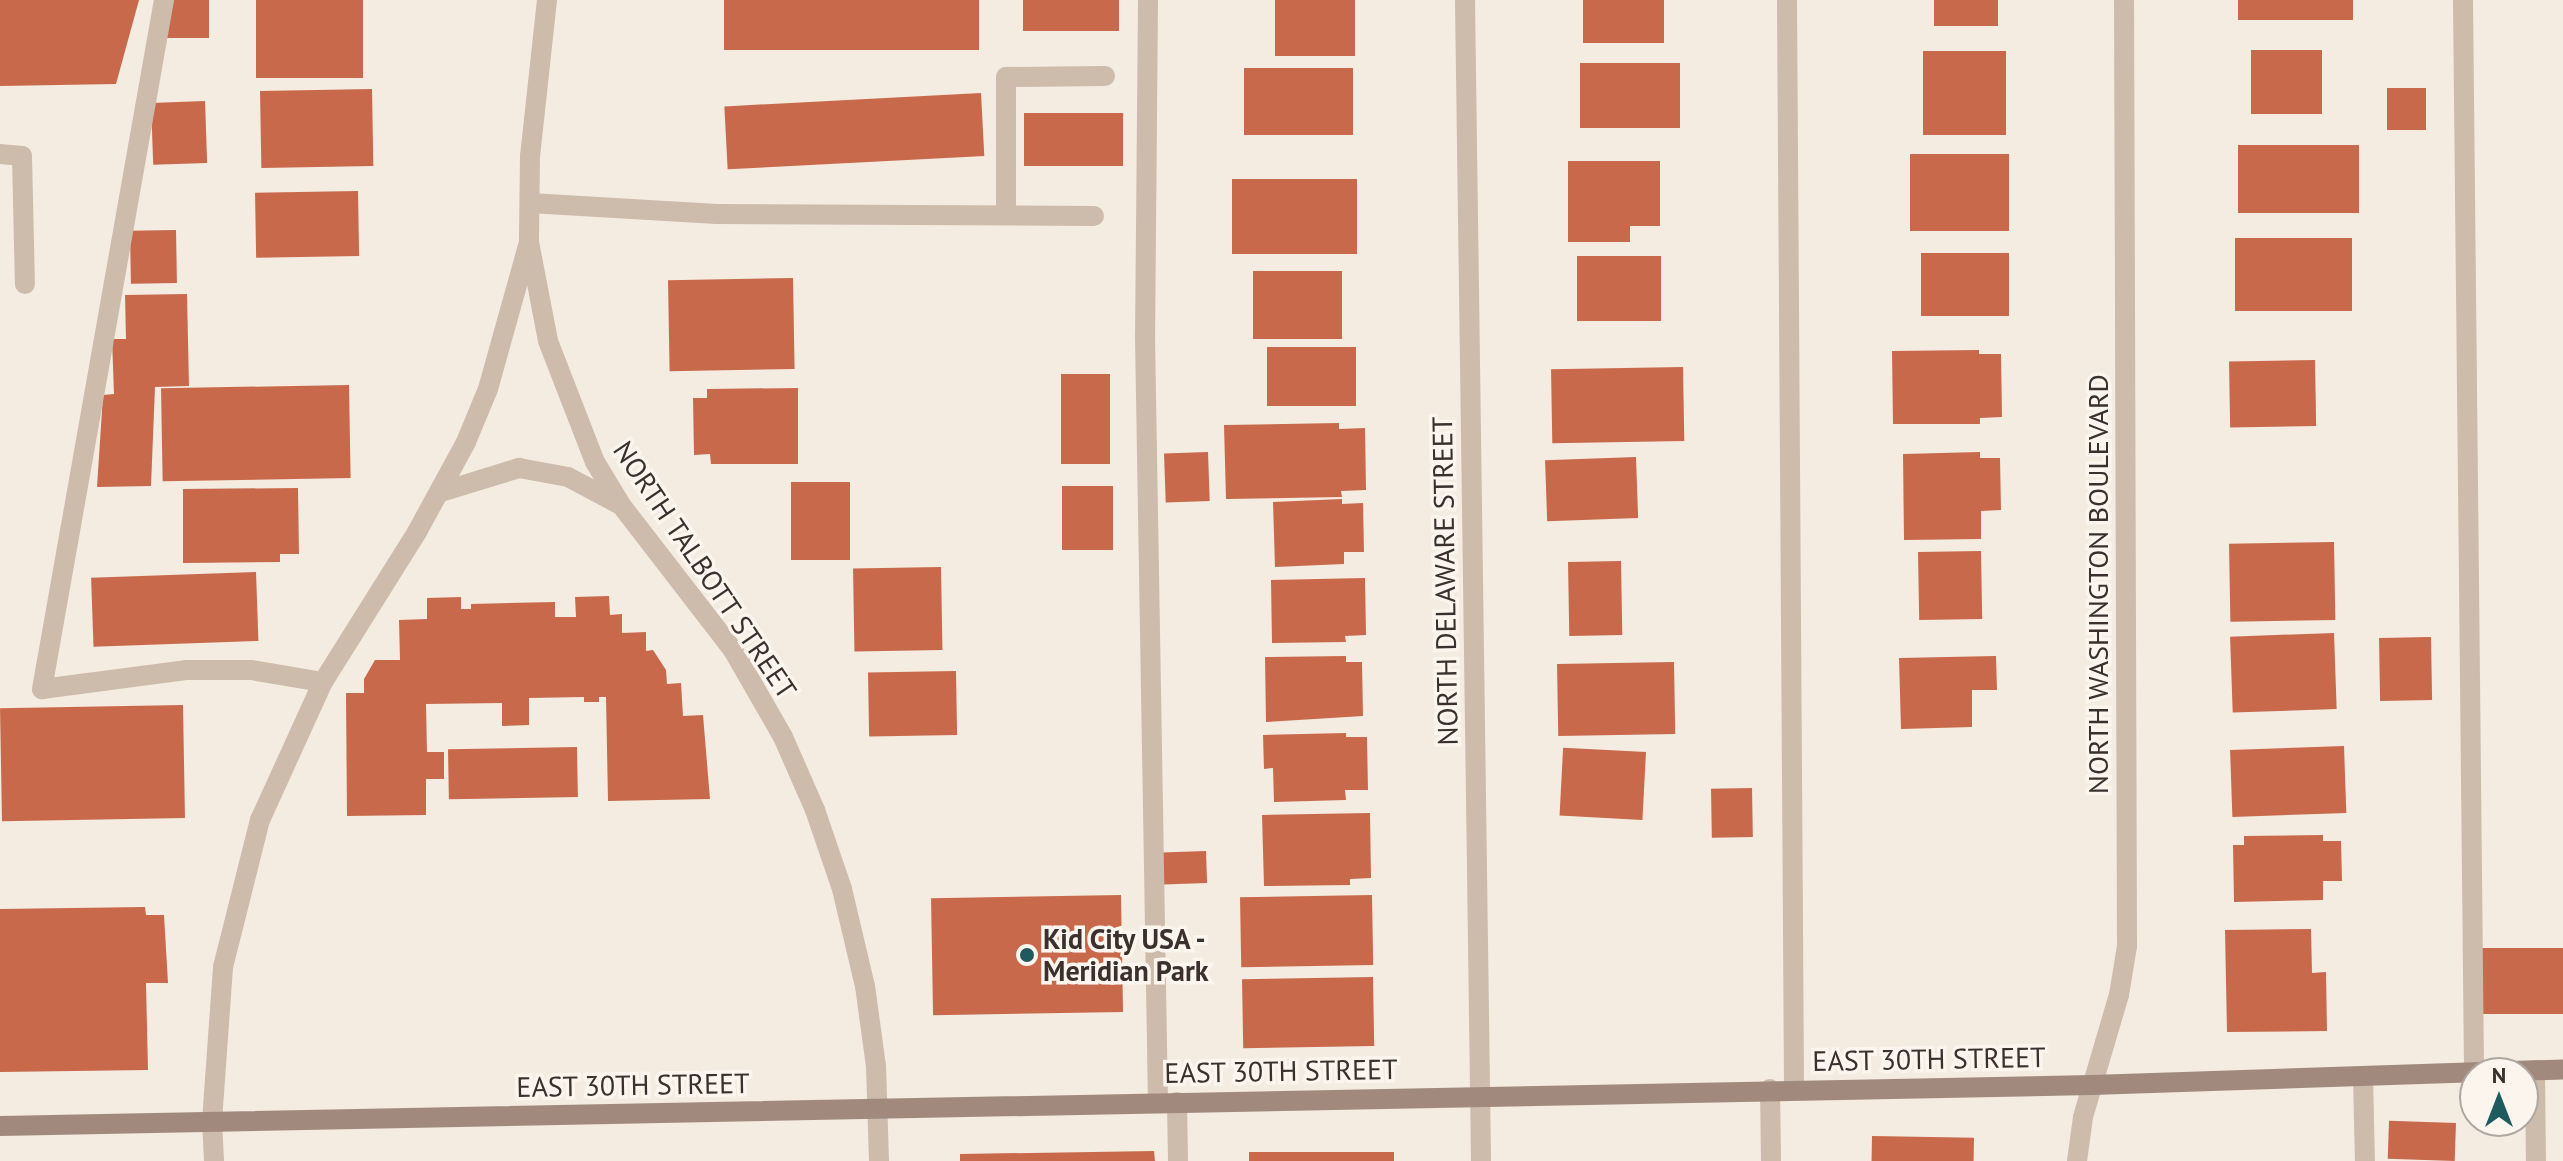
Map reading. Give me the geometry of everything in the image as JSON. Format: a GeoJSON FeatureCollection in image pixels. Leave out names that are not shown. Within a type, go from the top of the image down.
{"type":"FeatureCollection","features":[{"type":"Feature","properties":{"kind":"main road","name":"EAST 30TH STREET"},"geometry":{"type":"LineString","coordinates":[[2539,1070],[2563,1069]]}},
{"type":"Feature","properties":{"kind":"main road","name":"EAST 30TH STREET"},"geometry":{"type":"LineString","coordinates":[[0,1126],[1794,1088],[2092,1085],[2459,1073]]}},
{"type":"Feature","properties":{"kind":"street"},"geometry":{"type":"LineString","coordinates":[[164,0],[42,689],[186,670],[251,670],[323,682]]}},
{"type":"Feature","properties":{"kind":"street"},"geometry":{"type":"LineString","coordinates":[[214,1161],[212,1121],[217,1009],[238,893],[279,771],[323,682],[441,492],[488,389],[529,242],[547,0]]}},
{"type":"Feature","properties":{"kind":"street"},"geometry":{"type":"LineString","coordinates":[[1148,0],[1145,336],[1167,1102],[1178,1161]]}},
{"type":"Feature","properties":{"kind":"street","name":"NORTH DELAWARE STREET"},"geometry":{"type":"LineString","coordinates":[[1465,0],[1481,1161]]}},
{"type":"Feature","properties":{"kind":"street"},"geometry":{"type":"LineString","coordinates":[[1787,0],[1794,1088]]}},
{"type":"Feature","properties":{"kind":"street","name":"NORTH WASHINGTON BOULEVARD"},"geometry":{"type":"LineString","coordinates":[[2077,1161],[2092,1085],[2119,995],[2127,930],[2124,0]]}},
{"type":"Feature","properties":{"kind":"street"},"geometry":{"type":"LineString","coordinates":[[2463,0],[2474,1057]]}},
{"type":"Feature","properties":{"kind":"street"},"geometry":{"type":"LineString","coordinates":[[1006,215],[1006,77],[1105,76]]}},
{"type":"Feature","properties":{"kind":"street"},"geometry":{"type":"LineString","coordinates":[[0,154],[22,156],[25,284]]}},
{"type":"Feature","properties":{"kind":"street"},"geometry":{"type":"LineString","coordinates":[[530,203],[717,214],[1094,216]]}},
{"type":"Feature","properties":{"kind":"street","name":"NORTH TALBOTT STREET"},"geometry":{"type":"LineString","coordinates":[[529,242],[536,293],[560,379],[595,462],[621,505],[733,650],[783,737],[811,801],[857,948],[879,1108],[879,1161]]}},
{"type":"Feature","properties":{"kind":"street"},"geometry":{"type":"LineString","coordinates":[[441,492],[519,468],[568,477],[621,505]]}},
{"type":"Feature","properties":{"kind":"street"},"geometry":{"type":"LineString","coordinates":[[2363,1076],[2365,1161]]}},
{"type":"Feature","properties":{"kind":"street"},"geometry":{"type":"LineString","coordinates":[[1770,1089],[1771,1161]]}},
{"type":"Feature","properties":{"kind":"street"},"geometry":{"type":"LineString","coordinates":[[2536,1137],[2536,1161]]}},
{"type":"Feature","properties":{"kind":"building"},"geometry":{"type":"Polygon","coordinates":[[[0,0],[139,0],[116,84],[0,86],[0,0]]]}},
{"type":"Feature","properties":{"kind":"building"},"geometry":{"type":"Polygon","coordinates":[[[167,0],[209,0],[209,38],[167,38],[167,0]]]}},
{"type":"Feature","properties":{"kind":"building"},"geometry":{"type":"Polygon","coordinates":[[[256,0],[363,0],[363,78],[256,78],[256,0]]]}},
{"type":"Feature","properties":{"kind":"building"},"geometry":{"type":"Polygon","coordinates":[[[724,0],[979,0],[979,50],[724,50],[724,0]]]}},
{"type":"Feature","properties":{"kind":"building"},"geometry":{"type":"Polygon","coordinates":[[[1023,0],[1119,0],[1119,31],[1023,31],[1023,0]]]}},
{"type":"Feature","properties":{"kind":"building"},"geometry":{"type":"Polygon","coordinates":[[[1275,0],[1355,0],[1355,56],[1275,56],[1275,0]]]}},
{"type":"Feature","properties":{"kind":"building"},"geometry":{"type":"Polygon","coordinates":[[[1583,0],[1664,0],[1664,43],[1583,43],[1583,0]]]}},
{"type":"Feature","properties":{"kind":"building"},"geometry":{"type":"Polygon","coordinates":[[[1934,0],[1998,0],[1998,26],[1934,26],[1934,0]]]}},
{"type":"Feature","properties":{"kind":"building"},"geometry":{"type":"Polygon","coordinates":[[[2238,0],[2353,0],[2353,20],[2238,20],[2238,0]]]}},
{"type":"Feature","properties":{"kind":"building"},"geometry":{"type":"Polygon","coordinates":[[[2251,50],[2322,50],[2322,114],[2251,114],[2251,50]]]}},
{"type":"Feature","properties":{"kind":"building"},"geometry":{"type":"Polygon","coordinates":[[[1923,51],[2006,51],[2006,135],[1923,135],[1923,51]]]}},
{"type":"Feature","properties":{"kind":"building"},"geometry":{"type":"Polygon","coordinates":[[[1580,63],[1680,63],[1680,128],[1580,128],[1580,63]]]}},
{"type":"Feature","properties":{"kind":"building"},"geometry":{"type":"Polygon","coordinates":[[[1244,68],[1353,68],[1353,135],[1244,135],[1244,68]]]}},
{"type":"Feature","properties":{"kind":"building"},"geometry":{"type":"Polygon","coordinates":[[[2387,88],[2426,88],[2426,130],[2387,130],[2387,88]]]}},
{"type":"Feature","properties":{"kind":"building"},"geometry":{"type":"Polygon","coordinates":[[[372,89],[373,166],[261,168],[260,91],[372,89]]]}},
{"type":"Feature","properties":{"kind":"building"},"geometry":{"type":"Polygon","coordinates":[[[981,93],[984,156],[728,169],[724,106],[981,93]]]}},
{"type":"Feature","properties":{"kind":"building"},"geometry":{"type":"Polygon","coordinates":[[[205,101],[207,163],[153,165],[151,103],[205,101]]]}},
{"type":"Feature","properties":{"kind":"building"},"geometry":{"type":"Polygon","coordinates":[[[1024,113],[1123,113],[1123,166],[1024,166],[1024,113]]]}},
{"type":"Feature","properties":{"kind":"building"},"geometry":{"type":"Polygon","coordinates":[[[2238,145],[2359,145],[2359,213],[2238,213],[2238,145]]]}},
{"type":"Feature","properties":{"kind":"building"},"geometry":{"type":"Polygon","coordinates":[[[1910,154],[2009,154],[2009,231],[1910,231],[1910,154]]]}},
{"type":"Feature","properties":{"kind":"building"},"geometry":{"type":"Polygon","coordinates":[[[1568,161],[1660,161],[1660,226],[1630,226],[1630,242],[1568,242],[1568,161]]]}},
{"type":"Feature","properties":{"kind":"building"},"geometry":{"type":"Polygon","coordinates":[[[1232,179],[1357,179],[1357,254],[1232,254],[1232,179]]]}},
{"type":"Feature","properties":{"kind":"building"},"geometry":{"type":"Polygon","coordinates":[[[358,191],[359,256],[256,258],[255,193],[358,191]]]}},
{"type":"Feature","properties":{"kind":"building"},"geometry":{"type":"Polygon","coordinates":[[[176,230],[177,283],[131,284],[130,231],[176,230]]]}},
{"type":"Feature","properties":{"kind":"building"},"geometry":{"type":"Polygon","coordinates":[[[2235,238],[2352,238],[2352,311],[2235,311],[2235,238]]]}},
{"type":"Feature","properties":{"kind":"building"},"geometry":{"type":"Polygon","coordinates":[[[1921,253],[2009,253],[2009,316],[1921,316],[1921,253]]]}},
{"type":"Feature","properties":{"kind":"building"},"geometry":{"type":"Polygon","coordinates":[[[1577,256],[1661,256],[1661,321],[1577,321],[1577,256]]]}},
{"type":"Feature","properties":{"kind":"building"},"geometry":{"type":"Polygon","coordinates":[[[1253,271],[1342,271],[1342,339],[1253,339],[1253,271]]]}},
{"type":"Feature","properties":{"kind":"building"},"geometry":{"type":"Polygon","coordinates":[[[793,278],[795,369],[670,371],[668,280],[793,278]]]}},
{"type":"Feature","properties":{"kind":"building"},"geometry":{"type":"Polygon","coordinates":[[[187,294],[189,386],[155,387],[151,486],[97,487],[103,395],[114,394],[112,339],[126,339],[125,295],[187,294]]]}},
{"type":"Feature","properties":{"kind":"building"},"geometry":{"type":"Polygon","coordinates":[[[1267,347],[1356,347],[1356,406],[1267,406],[1267,347]]]}},
{"type":"Feature","properties":{"kind":"building"},"geometry":{"type":"Polygon","coordinates":[[[1979,350],[1979,354],[2001,354],[2002,417],[1980,418],[1980,424],[1893,424],[1892,351],[1979,350]]]}},
{"type":"Feature","properties":{"kind":"building"},"geometry":{"type":"Polygon","coordinates":[[[2315,360],[2316,426],[2230,427],[2229,362],[2315,360]]]}},
{"type":"Feature","properties":{"kind":"building"},"geometry":{"type":"Polygon","coordinates":[[[1683,367],[1684,441],[1552,443],[1551,369],[1683,367]]]}},
{"type":"Feature","properties":{"kind":"building"},"geometry":{"type":"Polygon","coordinates":[[[1061,374],[1110,374],[1110,464],[1061,464],[1061,374]]]}},
{"type":"Feature","properties":{"kind":"building"},"geometry":{"type":"Polygon","coordinates":[[[349,385],[351,478],[163,481],[161,388],[349,385]]]}},
{"type":"Feature","properties":{"kind":"building"},"geometry":{"type":"Polygon","coordinates":[[[798,388],[798,464],[711,464],[710,454],[694,455],[693,398],[707,398],[707,389],[798,388]]]}},
{"type":"Feature","properties":{"kind":"building"},"geometry":{"type":"Polygon","coordinates":[[[1339,423],[1339,429],[1365,428],[1366,490],[1341,491],[1342,497],[1226,499],[1224,425],[1339,423]]]}},
{"type":"Feature","properties":{"kind":"building"},"geometry":{"type":"Polygon","coordinates":[[[1208,452],[1210,501],[1166,503],[1164,454],[1208,452]]]}},
{"type":"Feature","properties":{"kind":"building"},"geometry":{"type":"Polygon","coordinates":[[[1980,452],[1980,458],[2000,458],[2001,510],[1981,511],[1981,539],[1904,540],[1903,454],[1980,452]]]}},
{"type":"Feature","properties":{"kind":"building"},"geometry":{"type":"Polygon","coordinates":[[[1636,457],[1638,518],[1547,521],[1545,460],[1636,457]]]}},
{"type":"Feature","properties":{"kind":"building"},"geometry":{"type":"Polygon","coordinates":[[[791,482],[850,482],[850,560],[791,560],[791,482]]]}},
{"type":"Feature","properties":{"kind":"building"},"geometry":{"type":"Polygon","coordinates":[[[1062,486],[1113,486],[1113,550],[1062,550],[1062,486]]]}},
{"type":"Feature","properties":{"kind":"building"},"geometry":{"type":"Polygon","coordinates":[[[298,488],[299,554],[280,554],[280,562],[183,563],[183,489],[298,488]]]}},
{"type":"Feature","properties":{"kind":"building"},"geometry":{"type":"Polygon","coordinates":[[[1342,499],[1342,504],[1363,503],[1364,552],[1344,552],[1344,564],[1275,567],[1273,502],[1342,499]]]}},
{"type":"Feature","properties":{"kind":"building"},"geometry":{"type":"Polygon","coordinates":[[[2334,542],[2335,620],[2230,622],[2229,544],[2334,542]]]}},
{"type":"Feature","properties":{"kind":"building"},"geometry":{"type":"Polygon","coordinates":[[[1981,551],[1982,619],[1919,620],[1918,552],[1981,551]]]}},
{"type":"Feature","properties":{"kind":"building"},"geometry":{"type":"Polygon","coordinates":[[[1621,561],[1622,635],[1569,636],[1568,562],[1621,561]]]}},
{"type":"Feature","properties":{"kind":"building"},"geometry":{"type":"Polygon","coordinates":[[[941,567],[942,650],[854,652],[853,569],[941,567]]]}},
{"type":"Feature","properties":{"kind":"building"},"geometry":{"type":"Polygon","coordinates":[[[256,572],[258,641],[94,647],[91,578],[256,572]]]}},
{"type":"Feature","properties":{"kind":"building"},"geometry":{"type":"Polygon","coordinates":[[[1365,578],[1366,635],[1345,636],[1346,642],[1272,643],[1271,580],[1365,578]]]}},
{"type":"Feature","properties":{"kind":"building"},"geometry":{"type":"Polygon","coordinates":[[[609,596],[610,615],[622,614],[622,633],[646,632],[646,651],[653,650],[666,670],[667,684],[681,683],[683,716],[703,715],[710,799],[608,801],[606,697],[599,697],[599,702],[584,702],[584,697],[529,698],[529,725],[502,726],[502,703],[426,704],[427,752],[444,752],[444,779],[426,779],[426,815],[347,816],[346,693],[364,693],[364,679],[375,660],[400,660],[399,620],[427,619],[427,598],[461,597],[461,609],[471,609],[471,604],[555,602],[555,617],[576,617],[575,597],[609,596]]]}},
{"type":"Feature","properties":{"kind":"building"},"geometry":{"type":"Polygon","coordinates":[[[2334,633],[2337,709],[2233,713],[2230,637],[2334,633]]]}},
{"type":"Feature","properties":{"kind":"building"},"geometry":{"type":"Polygon","coordinates":[[[2431,637],[2432,700],[2380,701],[2379,638],[2431,637]]]}},
{"type":"Feature","properties":{"kind":"building"},"geometry":{"type":"Polygon","coordinates":[[[1346,656],[1346,662],[1362,662],[1363,716],[1266,722],[1265,657],[1346,656]]]}},
{"type":"Feature","properties":{"kind":"building"},"geometry":{"type":"Polygon","coordinates":[[[1996,656],[1997,690],[1972,690],[1972,727],[1901,729],[1899,658],[1996,656]]]}},
{"type":"Feature","properties":{"kind":"building"},"geometry":{"type":"Polygon","coordinates":[[[1674,662],[1675,734],[1558,736],[1557,664],[1674,662]]]}},
{"type":"Feature","properties":{"kind":"building"},"geometry":{"type":"Polygon","coordinates":[[[956,671],[957,735],[869,737],[868,673],[956,671]]]}},
{"type":"Feature","properties":{"kind":"building"},"geometry":{"type":"Polygon","coordinates":[[[183,705],[185,818],[2,821],[0,708],[183,705]]]}},
{"type":"Feature","properties":{"kind":"building"},"geometry":{"type":"Polygon","coordinates":[[[1346,733],[1346,737],[1367,737],[1368,790],[1345,790],[1346,800],[1274,802],[1273,768],[1264,769],[1263,735],[1346,733]]]}},
{"type":"Feature","properties":{"kind":"building"},"geometry":{"type":"Polygon","coordinates":[[[2344,746],[2346,813],[2232,817],[2230,750],[2344,746]]]}},
{"type":"Feature","properties":{"kind":"building"},"geometry":{"type":"Polygon","coordinates":[[[577,747],[578,797],[449,799],[448,749],[577,747]]]}},
{"type":"Feature","properties":{"kind":"building"},"geometry":{"type":"Polygon","coordinates":[[[1563,748],[1646,752],[1642,820],[1560,816],[1563,748]]]}},
{"type":"Feature","properties":{"kind":"building"},"geometry":{"type":"Polygon","coordinates":[[[1752,788],[1753,837],[1712,838],[1711,789],[1752,788]]]}},
{"type":"Feature","properties":{"kind":"building"},"geometry":{"type":"Polygon","coordinates":[[[1370,813],[1371,878],[1350,879],[1350,885],[1264,886],[1262,815],[1370,813]]]}},
{"type":"Feature","properties":{"kind":"building"},"geometry":{"type":"Polygon","coordinates":[[[2323,835],[2323,841],[2341,841],[2342,881],[2323,881],[2323,900],[2234,902],[2233,845],[2244,845],[2244,836],[2323,835]]]}},
{"type":"Feature","properties":{"kind":"building"},"geometry":{"type":"Polygon","coordinates":[[[1206,851],[1207,883],[1163,885],[1162,853],[1206,851]]]}},
{"type":"Feature","properties":{"kind":"building","name":"Kid City USA - Meridian Park"},"geometry":{"type":"Polygon","coordinates":[[[1121,895],[1123,1012],[933,1015],[931,898],[1121,895]]]}},
{"type":"Feature","properties":{"kind":"building"},"geometry":{"type":"Polygon","coordinates":[[[1372,895],[1373,965],[1241,967],[1240,897],[1372,895]]]}},
{"type":"Feature","properties":{"kind":"building"},"geometry":{"type":"Polygon","coordinates":[[[145,907],[146,915],[164,915],[168,983],[146,983],[148,1070],[0,1072],[0,909],[145,907]]]}},
{"type":"Feature","properties":{"kind":"building"},"geometry":{"type":"Polygon","coordinates":[[[2311,929],[2312,973],[2326,972],[2327,1031],[2227,1032],[2225,930],[2311,929]]]}},
{"type":"Feature","properties":{"kind":"building"},"geometry":{"type":"Polygon","coordinates":[[[2477,948],[2563,948],[2563,1014],[2477,1014],[2477,948]]]}},
{"type":"Feature","properties":{"kind":"building"},"geometry":{"type":"Polygon","coordinates":[[[1373,977],[1374,1046],[1243,1048],[1242,979],[1373,977]]]}},
{"type":"Feature","properties":{"kind":"building"},"geometry":{"type":"Polygon","coordinates":[[[2389,1121],[2456,1123],[2455,1161],[2388,1159],[2389,1121]]]}},
{"type":"Feature","properties":{"kind":"building"},"geometry":{"type":"Polygon","coordinates":[[[1872,1136],[1974,1138],[1974,1161],[1872,1161],[1872,1136]]]}},
{"type":"Feature","properties":{"kind":"building"},"geometry":{"type":"Polygon","coordinates":[[[1154,1151],[1155,1161],[960,1161],[960,1154],[1154,1151]]]}},
{"type":"Feature","properties":{"kind":"building"},"geometry":{"type":"Polygon","coordinates":[[[1249,1152],[1394,1152],[1394,1161],[1249,1161],[1249,1152]]]}},
{"type":"Feature","properties":{"kind":"place","name":"Kid City USA - Meridian Park"},"geometry":{"type":"Point","coordinates":[1027,955]}}]}
